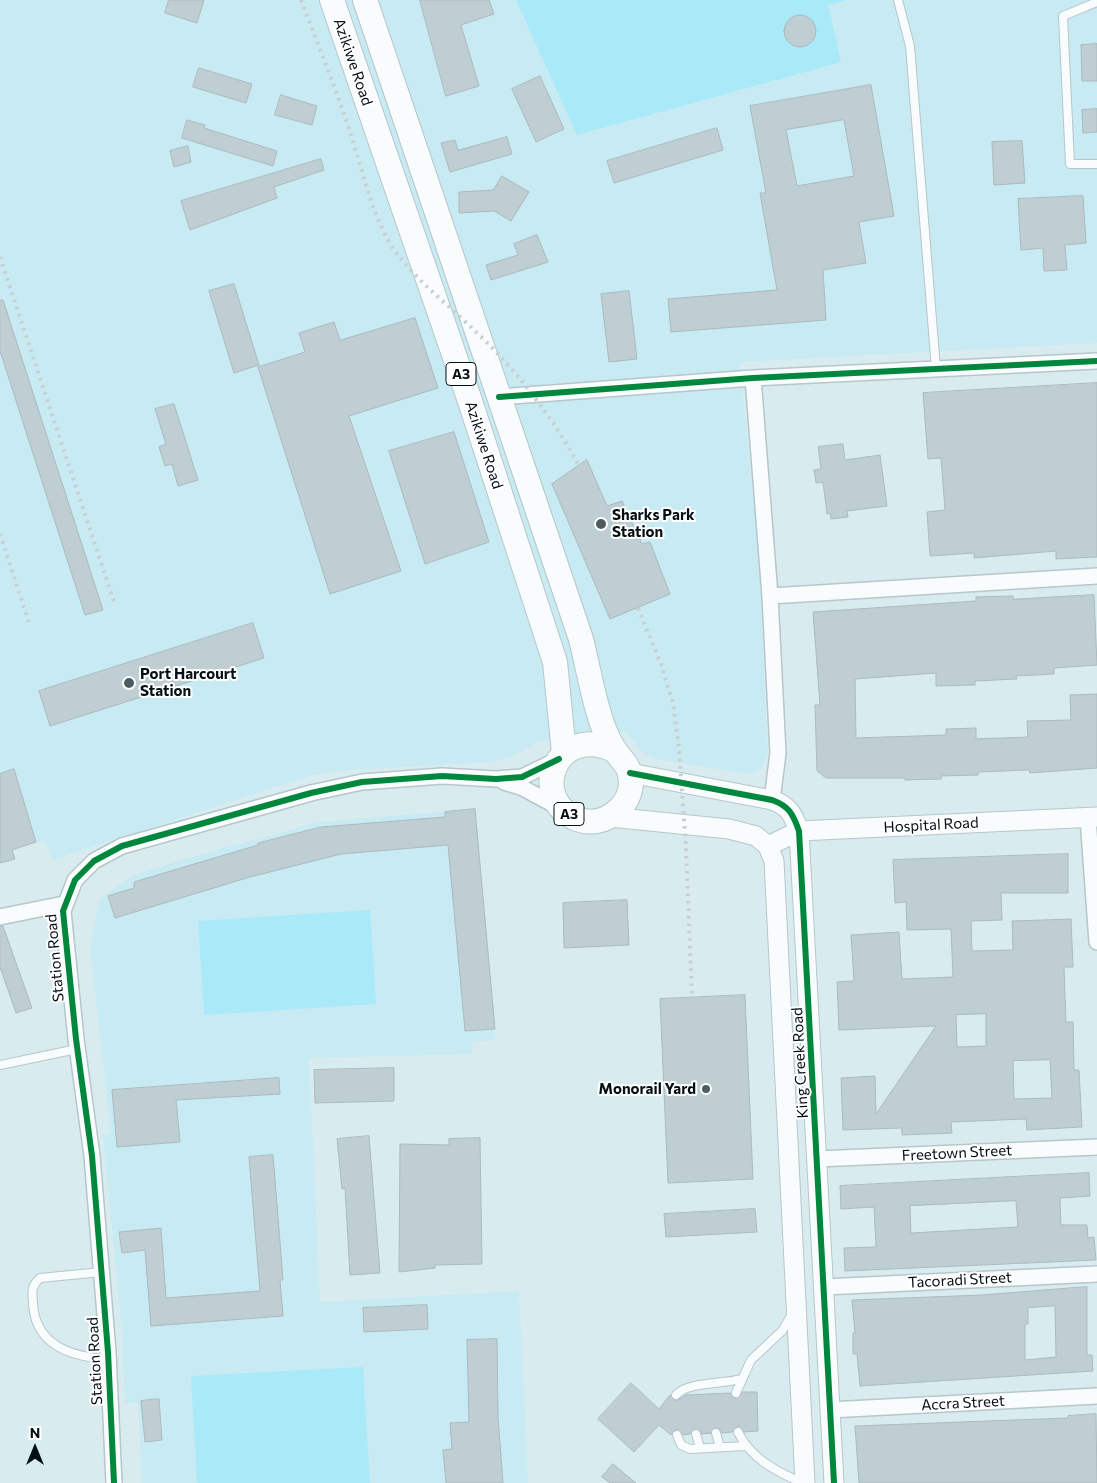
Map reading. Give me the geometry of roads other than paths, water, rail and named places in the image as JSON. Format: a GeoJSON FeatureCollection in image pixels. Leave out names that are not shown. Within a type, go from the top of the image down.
{"type":"FeatureCollection","features":[{"type":"Feature","properties":{"kind":"main road","name":"Azikiwe Road"},"geometry":{"type":"LineString","coordinates":[[332,0],[467,392],[555,662],[561,756]]}},
{"type":"Feature","properties":{"kind":"main road","name":"Azikiwe Road"},"geometry":{"type":"LineString","coordinates":[[365,0],[581,639],[603,723],[614,750]]}},
{"type":"Feature","properties":{"kind":"main road"},"geometry":{"type":"LineString","coordinates":[[561,756],[575,746],[588,743],[602,744],[614,750]]}},
{"type":"Feature","properties":{"kind":"main road","name":"A3"},"geometry":{"type":"LineString","coordinates":[[614,750],[625,761],[630,773]]}},
{"type":"Feature","properties":{"kind":"main road","name":"A3"},"geometry":{"type":"LineString","coordinates":[[561,756],[553,771],[551,784],[554,797],[564,811],[578,820],[595,822],[610,817]]}},
{"type":"Feature","properties":{"kind":"main road"},"geometry":{"type":"LineString","coordinates":[[610,817],[625,802],[629,793],[630,773]]}},
{"type":"Feature","properties":{"kind":"street"},"geometry":{"type":"LineString","coordinates":[[499,397],[753,378],[1097,361]]}},
{"type":"Feature","properties":{"kind":"street"},"geometry":{"type":"LineString","coordinates":[[753,378],[770,596],[778,753],[772,800]]}},
{"type":"Feature","properties":{"kind":"street"},"geometry":{"type":"LineString","coordinates":[[770,596],[1097,576]]}},
{"type":"Feature","properties":{"kind":"street","name":"Station Road"},"geometry":{"type":"LineString","coordinates":[[114,1483],[108,1359],[92,1156],[77,1049],[62,911],[75,880],[94,861],[131,844],[311,793],[362,782],[442,776],[496,779],[522,777],[561,756]]}},
{"type":"Feature","properties":{"kind":"street","name":"King Creek Road"},"geometry":{"type":"LineString","coordinates":[[630,773],[772,800],[783,804],[793,812],[799,831],[834,1483]]}},
{"type":"Feature","properties":{"kind":"street","name":"Station Road"},"geometry":{"type":"LineString","coordinates":[[496,779],[521,786],[564,811]]}},
{"type":"Feature","properties":{"kind":"street"},"geometry":{"type":"LineString","coordinates":[[610,817],[729,829],[756,836],[768,846]]}},
{"type":"Feature","properties":{"kind":"street"},"geometry":{"type":"LineString","coordinates":[[1092,817],[1097,942]]}},
{"type":"Feature","properties":{"kind":"street","name":"Hospital Road"},"geometry":{"type":"LineString","coordinates":[[768,846],[799,831],[1092,817]]}},
{"type":"Feature","properties":{"kind":"street","name":"King Creek Road"},"geometry":{"type":"LineString","coordinates":[[768,846],[774,861],[804,1483]]}},
{"type":"Feature","properties":{"kind":"street"},"geometry":{"type":"LineString","coordinates":[[0,917],[64,904]]}},
{"type":"Feature","properties":{"kind":"street","name":"Freetown Street"},"geometry":{"type":"LineString","coordinates":[[817,1159],[1097,1147]]}},
{"type":"Feature","properties":{"kind":"street","name":"Tacoradi Street"},"geometry":{"type":"LineString","coordinates":[[824,1287],[1097,1274]]}},
{"type":"Feature","properties":{"kind":"street","name":"Accra Street"},"geometry":{"type":"LineString","coordinates":[[829,1410],[1097,1396]]}},
{"type":"Feature","properties":{"kind":"lane"},"geometry":{"type":"LineString","coordinates":[[898,0],[910,46],[936,369]]}},
{"type":"Feature","properties":{"kind":"lane"},"geometry":{"type":"LineString","coordinates":[[1097,2],[1063,16],[1070,164],[1097,164]]}},
{"type":"Feature","properties":{"kind":"lane"},"geometry":{"type":"LineString","coordinates":[[0,1065],[77,1049]]}},
{"type":"Feature","properties":{"kind":"lane"},"geometry":{"type":"LineString","coordinates":[[102,1272],[40,1278],[34,1284],[32,1291],[33,1316],[48,1339],[67,1353],[83,1358],[108,1359]]}},
{"type":"Feature","properties":{"kind":"lane"},"geometry":{"type":"LineString","coordinates":[[736,1393],[741,1379],[752,1360],[782,1331],[796,1306]]}},
{"type":"Feature","properties":{"kind":"lane"},"geometry":{"type":"LineString","coordinates":[[676,1395],[681,1388],[695,1385],[714,1385],[741,1379]]}},
{"type":"Feature","properties":{"kind":"lane"},"geometry":{"type":"LineString","coordinates":[[695,1385],[695,1394]]}},
{"type":"Feature","properties":{"kind":"lane"},"geometry":{"type":"LineString","coordinates":[[714,1385],[714,1394]]}},
{"type":"Feature","properties":{"kind":"lane"},"geometry":{"type":"LineString","coordinates":[[738,1432],[745,1446],[778,1471],[804,1483]]}},
{"type":"Feature","properties":{"kind":"lane"},"geometry":{"type":"LineString","coordinates":[[716,1433],[720,1447]]}},
{"type":"Feature","properties":{"kind":"lane"},"geometry":{"type":"LineString","coordinates":[[696,1434],[700,1448]]}},
{"type":"Feature","properties":{"kind":"lane"},"geometry":{"type":"LineString","coordinates":[[677,1435],[681,1445],[690,1449],[745,1446]]}},
{"type":"Feature","properties":{"kind":"railway"},"geometry":{"type":"LineString","coordinates":[[301,0],[345,118],[369,195],[387,239],[404,262],[432,292],[463,319],[503,359],[557,429],[579,466]]}},
{"type":"Feature","properties":{"kind":"railway"},"geometry":{"type":"LineString","coordinates":[[0,257],[115,605]]}},
{"type":"Feature","properties":{"kind":"railway"},"geometry":{"type":"LineString","coordinates":[[0,534],[30,626]]}},
{"type":"Feature","properties":{"kind":"railway"},"geometry":{"type":"LineString","coordinates":[[638,608],[661,664],[673,703],[679,749],[686,848],[692,997]]}},
{"type":"Feature","properties":{"kind":"place","name":"Sharks Park Station"},"geometry":{"type":"Point","coordinates":[601,524]}},
{"type":"Feature","properties":{"kind":"place","name":"Port Harcourt Station"},"geometry":{"type":"Point","coordinates":[129,683]}},
{"type":"Feature","properties":{"kind":"place","name":"Monorail Yard"},"geometry":{"type":"Point","coordinates":[706,1089]}}]}
